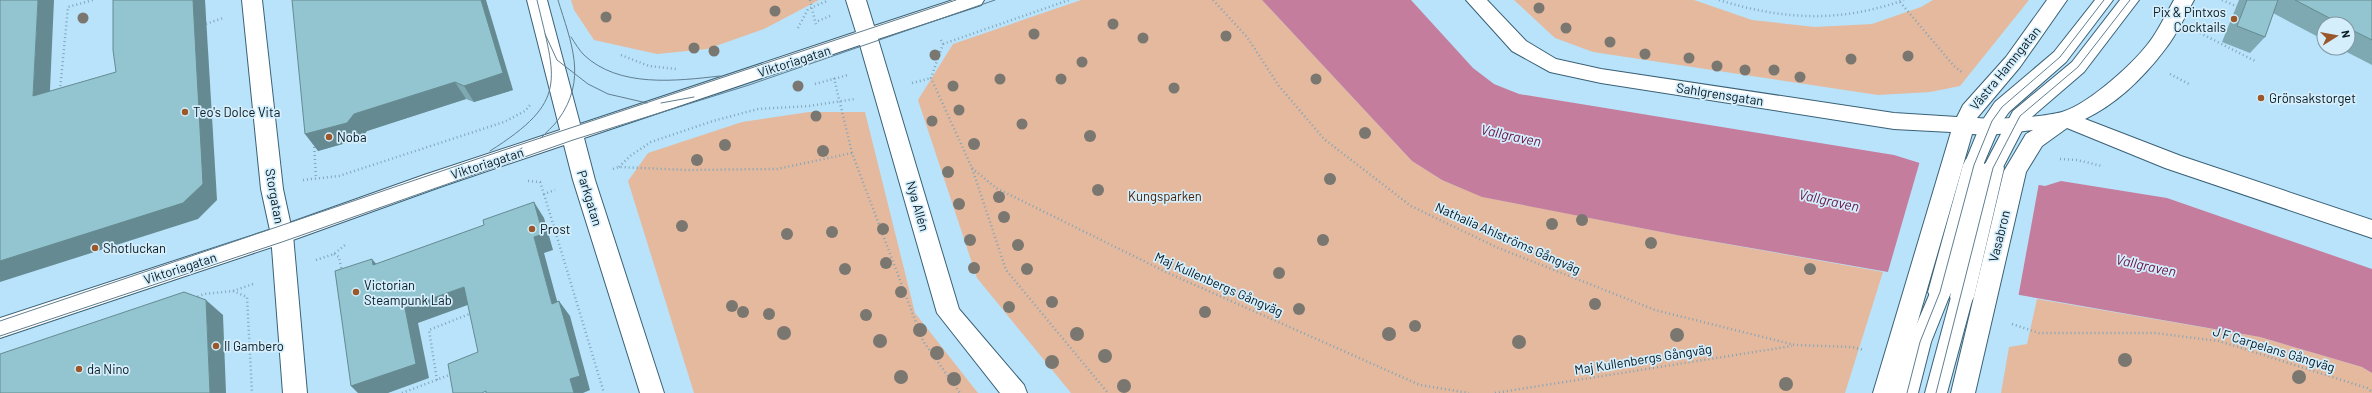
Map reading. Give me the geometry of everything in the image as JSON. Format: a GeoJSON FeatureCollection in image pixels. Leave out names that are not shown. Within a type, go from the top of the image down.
{"type":"FeatureCollection","features":[{"type":"Feature","properties":{"kind":"street","name":"Storgatan"},"geometry":{"type":"LineString","coordinates":[[252,0],[272,189],[282,235],[295,393]]}},
{"type":"Feature","properties":{"kind":"street","name":"Parkgatan"},"geometry":{"type":"LineString","coordinates":[[537,0],[584,180],[652,393]]}},
{"type":"Feature","properties":{"kind":"street","name":"Nya Allén"},"geometry":{"type":"LineString","coordinates":[[856,0],[885,91],[949,313],[1015,393]]}},
{"type":"Feature","properties":{"kind":"street","name":"Viktoriagatan"},"geometry":{"type":"LineString","coordinates":[[0,328],[282,235],[432,181],[974,0]]}},
{"type":"Feature","properties":{"kind":"street","name":"Sahlgrensgatan"},"geometry":{"type":"LineString","coordinates":[[1476,0],[1519,46],[1550,65],[1601,76],[1862,117],[1962,127],[1990,127]]}},
{"type":"Feature","properties":{"kind":"street","name":"Västra Hamngatan"},"geometry":{"type":"LineString","coordinates":[[1885,393],[1917,287],[1962,127],[1970,110],[2013,62],[2057,0]]}},
{"type":"Feature","properties":{"kind":"street"},"geometry":{"type":"LineString","coordinates":[[1940,292],[1994,168],[2065,119],[2091,107],[2118,87],[2159,43],[2184,0]]}},
{"type":"Feature","properties":{"kind":"street"},"geometry":{"type":"LineString","coordinates":[[1990,127],[2065,119],[2173,162],[2372,229]]}},
{"type":"Feature","properties":{"kind":"street","name":"Vasabron"},"geometry":{"type":"LineString","coordinates":[[1962,393],[1972,299],[1994,168]]}},
{"type":"Feature","properties":{"kind":"lane","name":"Västra Hamngatan"},"geometry":{"type":"LineString","coordinates":[[1994,168],[1990,127],[2002,107],[2068,48],[2104,0]]}},
{"type":"Feature","properties":{"kind":"lane"},"geometry":{"type":"LineString","coordinates":[[1994,168],[2020,116],[2078,67],[2130,0]]}},
{"type":"Feature","properties":{"kind":"lane"},"geometry":{"type":"LineString","coordinates":[[1907,393],[1920,342],[1940,292]]}},
{"type":"Feature","properties":{"kind":"lane"},"geometry":{"type":"LineString","coordinates":[[1936,393],[1972,299]]}},
{"type":"Feature","properties":{"kind":"path"},"geometry":{"type":"LineString","coordinates":[[60,94],[68,7],[93,0]]}},
{"type":"Feature","properties":{"kind":"path"},"geometry":{"type":"LineString","coordinates":[[810,0],[822,52],[834,79],[852,153],[923,341],[960,393]]}},
{"type":"Feature","properties":{"kind":"path"},"geometry":{"type":"LineString","coordinates":[[797,30],[802,25],[805,13],[812,6],[831,0]]}},
{"type":"Feature","properties":{"kind":"path"},"geometry":{"type":"LineString","coordinates":[[943,44],[1069,0]]}},
{"type":"Feature","properties":{"kind":"path","name":"Nathalia Ahlströms Gångväg"},"geometry":{"type":"LineString","coordinates":[[1213,0],[1247,37],[1279,86],[1324,139],[1411,206],[1496,247],[1655,310],[1795,346],[1852,347],[1868,351]]}},
{"type":"Feature","properties":{"kind":"path"},"geometry":{"type":"LineString","coordinates":[[1719,0],[1748,10],[1808,18],[1865,14],[1904,0]]}},
{"type":"Feature","properties":{"kind":"path"},"geometry":{"type":"LineString","coordinates":[[2222,0],[2240,8]]}},
{"type":"Feature","properties":{"kind":"path"},"geometry":{"type":"LineString","coordinates":[[1900,2],[1954,66]]}},
{"type":"Feature","properties":{"kind":"path"},"geometry":{"type":"LineString","coordinates":[[2197,32],[2255,61]]}},
{"type":"Feature","properties":{"kind":"path"},"geometry":{"type":"LineString","coordinates":[[621,55],[649,66],[681,69]]}},
{"type":"Feature","properties":{"kind":"path"},"geometry":{"type":"LineString","coordinates":[[2165,72],[2189,84]]}},
{"type":"Feature","properties":{"kind":"path"},"geometry":{"type":"LineString","coordinates":[[852,153],[777,169],[687,170],[619,167],[630,156],[651,142],[713,121],[758,109],[840,103],[931,78],[972,168],[1006,270],[1108,393]]}},
{"type":"Feature","properties":{"kind":"path"},"geometry":{"type":"LineString","coordinates":[[272,189],[306,179],[339,176],[504,122],[525,111],[535,100]]}},
{"type":"Feature","properties":{"kind":"path"},"geometry":{"type":"LineString","coordinates":[[314,138],[316,178]]}},
{"type":"Feature","properties":{"kind":"path","name":"Maj Kullenbergs Gångväg"},"geometry":{"type":"LineString","coordinates":[[972,168],[996,188],[1168,273],[1420,385],[1469,393]]}},
{"type":"Feature","properties":{"kind":"path"},"geometry":{"type":"LineString","coordinates":[[522,180],[540,182],[604,393]]}},
{"type":"Feature","properties":{"kind":"path"},"geometry":{"type":"LineString","coordinates":[[544,194],[560,188]]}},
{"type":"Feature","properties":{"kind":"path"},"geometry":{"type":"LineString","coordinates":[[190,300],[204,294],[233,291],[334,254],[351,240]]}},
{"type":"Feature","properties":{"kind":"path"},"geometry":{"type":"LineString","coordinates":[[334,254],[339,257],[343,280]]}},
{"type":"Feature","properties":{"kind":"path"},"geometry":{"type":"LineString","coordinates":[[233,291],[247,297],[252,393]]}},
{"type":"Feature","properties":{"kind":"path"},"geometry":{"type":"LineString","coordinates":[[437,380],[429,330],[473,313],[474,320]]}},
{"type":"Feature","properties":{"kind":"path","name":"J F Carpelans Gångväg"},"geometry":{"type":"LineString","coordinates":[[2010,323],[2039,332],[2154,333],[2219,341],[2367,388],[2372,392]]}},
{"type":"Feature","properties":{"kind":"path","name":"Maj Kullenbergs Gångväg"},"geometry":{"type":"LineString","coordinates":[[1495,393],[1795,346]]}},
{"type":"Feature","properties":{"kind":"path"},"geometry":{"type":"LineString","coordinates":[[402,393],[459,371]]}},
{"type":"Feature","properties":{"kind":"green space"},"geometry":{"type":"Polygon","coordinates":[[[571,0],[819,0],[764,29],[707,49],[657,54],[594,40],[574,10],[571,0]]]}},
{"type":"Feature","properties":{"kind":"green space","name":"Kungsparken"},"geometry":{"type":"Polygon","coordinates":[[[1081,0],[1262,0],[1412,161],[1442,180],[1483,197],[1682,236],[1883,272],[1845,393],[1071,393],[977,278],[918,100],[953,44],[1081,0]]]}},
{"type":"Feature","properties":{"kind":"green space"},"geometry":{"type":"Polygon","coordinates":[[[1514,0],[1694,0],[1752,20],[1815,27],[1872,24],[1921,7],[1933,0],[2029,0],[1960,86],[1930,92],[1878,95],[1593,52],[1555,38],[1514,0]]]}},
{"type":"Feature","properties":{"kind":"green space"},"geometry":{"type":"Polygon","coordinates":[[[809,112],[865,112],[915,313],[978,393],[694,393],[628,181],[648,153],[742,122],[809,112]]]}},
{"type":"Feature","properties":{"kind":"green space"},"geometry":{"type":"Polygon","coordinates":[[[2037,299],[2260,337],[2362,367],[2372,373],[2372,393],[2001,393],[2009,347],[2027,344],[2037,299]]]}},
{"type":"Feature","properties":{"kind":"water","name":"Vallgraven"},"geometry":{"type":"Polygon","coordinates":[[[1262,0],[1411,0],[1473,68],[1494,84],[1519,94],[1894,155],[1923,164],[2045,186],[2061,181],[2167,198],[2372,269],[2372,373],[2362,367],[2260,337],[1682,236],[1482,197],[1442,180],[1412,161],[1262,0]]]}},
{"type":"Feature","properties":{"kind":"pier"},"geometry":{"type":"Polygon","coordinates":[[[1920,161],[2039,183],[2018,298],[1887,275],[1920,161]]]}},
{"type":"Feature","properties":{"kind":"building"},"geometry":{"type":"Polygon","coordinates":[[[0,0],[38,0],[33,96],[116,72],[113,50],[113,0],[193,0],[203,184],[183,203],[0,261],[0,0]]]}},
{"type":"Feature","properties":{"kind":"building"},"geometry":{"type":"Polygon","coordinates":[[[292,0],[481,0],[503,73],[464,86],[455,82],[354,114],[347,123],[305,134],[292,0]]]}},
{"type":"Feature","properties":{"kind":"building"},"geometry":{"type":"Polygon","coordinates":[[[2247,0],[2278,0],[2265,37],[2237,26],[2247,0]]]}},
{"type":"Feature","properties":{"kind":"building"},"geometry":{"type":"Polygon","coordinates":[[[2295,0],[2372,0],[2372,40],[2356,32],[2356,16],[2326,16],[2295,0]]]}},
{"type":"Feature","properties":{"kind":"building"},"geometry":{"type":"Polygon","coordinates":[[[534,202],[543,234],[534,237],[552,304],[559,301],[580,376],[570,379],[574,393],[486,393],[486,391],[482,393],[453,393],[448,364],[478,352],[464,287],[405,308],[416,364],[351,386],[335,271],[372,259],[373,265],[484,225],[483,220],[534,202]]]}},
{"type":"Feature","properties":{"kind":"building"},"geometry":{"type":"Polygon","coordinates":[[[184,292],[206,300],[210,393],[0,393],[0,354],[184,292]]]}},
{"type":"Feature","properties":{"kind":"tram line"},"geometry":{"type":"LineString","coordinates":[[537,0],[545,34]]}},
{"type":"Feature","properties":{"kind":"tram line"},"geometry":{"type":"LineString","coordinates":[[558,0],[572,46],[575,74]]}},
{"type":"Feature","properties":{"kind":"tram line"},"geometry":{"type":"LineString","coordinates":[[646,103],[956,0]]}},
{"type":"Feature","properties":{"kind":"tram line"},"geometry":{"type":"LineString","coordinates":[[0,336],[282,242],[573,140],[749,85],[995,0]]}},
{"type":"Feature","properties":{"kind":"tram line"},"geometry":{"type":"LineString","coordinates":[[1907,393],[1920,342],[1940,292],[1974,165],[1992,121],[2002,107],[2060,57],[2104,0]]}},
{"type":"Feature","properties":{"kind":"tram line"},"geometry":{"type":"LineString","coordinates":[[1936,393],[1993,168],[2020,116],[2078,67],[2130,0]]}},
{"type":"Feature","properties":{"kind":"tram line"},"geometry":{"type":"LineString","coordinates":[[490,151],[533,118],[545,103],[550,87],[551,70],[545,34]]}},
{"type":"Feature","properties":{"kind":"tram line"},"geometry":{"type":"LineString","coordinates":[[545,34],[557,60],[575,74]]}},
{"type":"Feature","properties":{"kind":"tram line"},"geometry":{"type":"LineString","coordinates":[[571,37],[584,55],[598,66],[614,73],[649,80],[720,76]]}},
{"type":"Feature","properties":{"kind":"tram line"},"geometry":{"type":"LineString","coordinates":[[541,138],[556,123],[567,105],[575,74]]}},
{"type":"Feature","properties":{"kind":"tram line"},"geometry":{"type":"LineString","coordinates":[[575,74],[588,84],[608,94],[646,103]]}},
{"type":"Feature","properties":{"kind":"tram line"},"geometry":{"type":"LineString","coordinates":[[661,103],[694,97]]}},
{"type":"Feature","properties":{"kind":"tram line"},"geometry":{"type":"LineString","coordinates":[[541,138],[646,103]]}},
{"type":"Feature","properties":{"kind":"tram line"},"geometry":{"type":"LineString","coordinates":[[0,321],[541,138]]}},
{"type":"Feature","properties":{"kind":"tram line"},"geometry":{"type":"LineString","coordinates":[[495,162],[522,148]]}},
{"type":"Feature","properties":{"kind":"place","name":"Pix & Pintxos Cocktails"},"geometry":{"type":"Point","coordinates":[2234,19]}},
{"type":"Feature","properties":{"kind":"place","name":"Grönsakstorget"},"geometry":{"type":"Point","coordinates":[2261,98]}},
{"type":"Feature","properties":{"kind":"place","name":"Teo's Dolce Vita"},"geometry":{"type":"Point","coordinates":[185,112]}},
{"type":"Feature","properties":{"kind":"place","name":"Noba"},"geometry":{"type":"Point","coordinates":[329,137]}},
{"type":"Feature","properties":{"kind":"place","name":"Prost"},"geometry":{"type":"Point","coordinates":[532,229]}},
{"type":"Feature","properties":{"kind":"place","name":"Shotluckan"},"geometry":{"type":"Point","coordinates":[95,248]}},
{"type":"Feature","properties":{"kind":"place","name":"Victorian Steampunk Lab"},"geometry":{"type":"Point","coordinates":[356,292]}},
{"type":"Feature","properties":{"kind":"place","name":"Il Gambero"},"geometry":{"type":"Point","coordinates":[216,346]}},
{"type":"Feature","properties":{"kind":"place","name":"da Nino"},"geometry":{"type":"Point","coordinates":[79,369]}}]}
